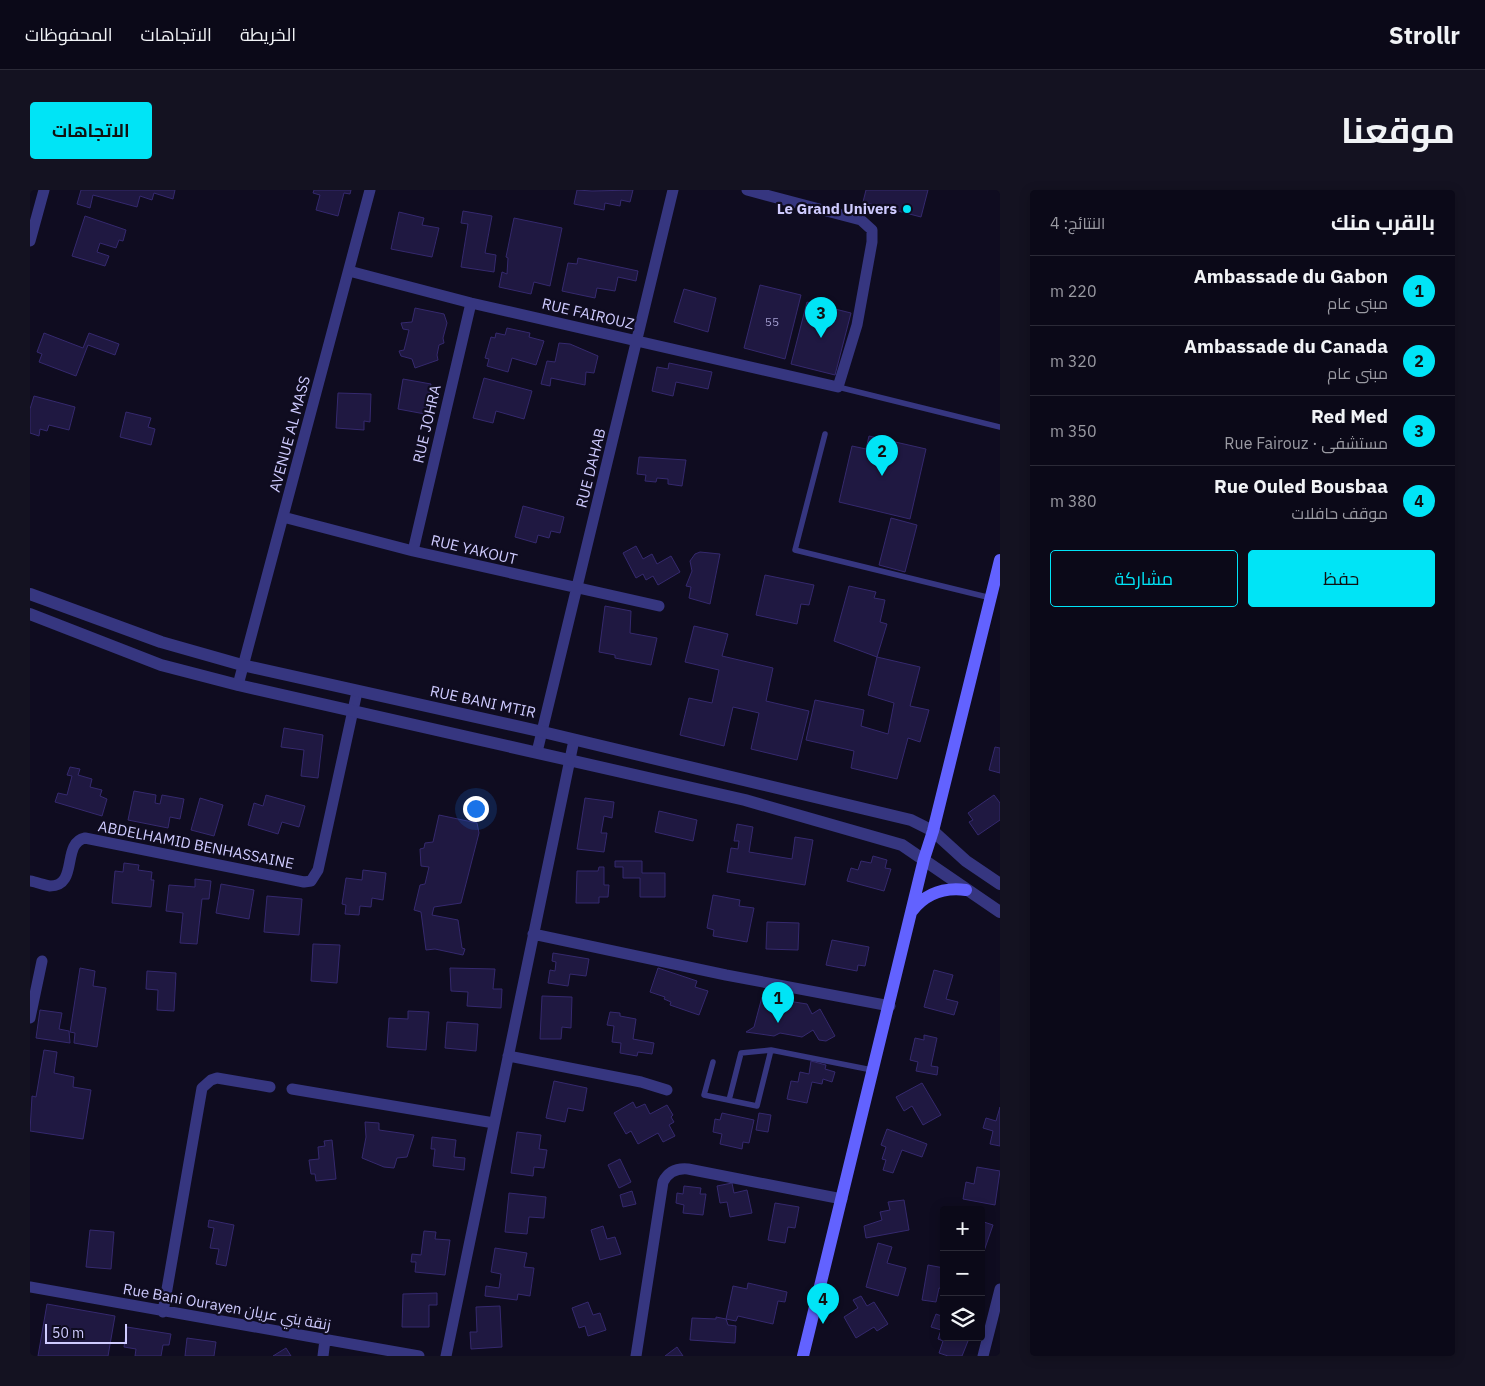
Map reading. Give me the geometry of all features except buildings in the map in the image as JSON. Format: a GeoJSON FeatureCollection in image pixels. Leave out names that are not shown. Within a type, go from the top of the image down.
{"type":"FeatureCollection","features":[{"type":"Feature","properties":{"kind":"main road"},"geometry":{"type":"LineString","coordinates":[[804,1356],[924,859],[933,831],[999,565]]}},
{"type":"Feature","properties":{"kind":"main road"},"geometry":{"type":"LineString","coordinates":[[912,911],[918,903],[935,892],[945,889],[966,890]]}},
{"type":"Feature","properties":{"kind":"street"},"geometry":{"type":"LineString","coordinates":[[30,241],[44,190]]}},
{"type":"Feature","properties":{"kind":"street","name":"AVENUE AL MASS"},"geometry":{"type":"LineString","coordinates":[[238,685],[242,664],[370,190]]}},
{"type":"Feature","properties":{"kind":"street","name":"RUE DAHAB"},"geometry":{"type":"LineString","coordinates":[[537,752],[673,190]]}},
{"type":"Feature","properties":{"kind":"street"},"geometry":{"type":"LineString","coordinates":[[747,190],[854,217],[866,223],[872,230],[856,325],[838,387]]}},
{"type":"Feature","properties":{"kind":"street","name":"RUE FAIROUZ"},"geometry":{"type":"LineString","coordinates":[[349,271],[471,303],[838,387]]}},
{"type":"Feature","properties":{"kind":"street","name":"RUE JOHRA"},"geometry":{"type":"LineString","coordinates":[[413,551],[471,303]]}},
{"type":"Feature","properties":{"kind":"street","name":"RUE YAKOUT"},"geometry":{"type":"LineString","coordinates":[[283,517],[413,551],[659,606]]}},
{"type":"Feature","properties":{"kind":"street","name":"RUE BANI MTIR"},"geometry":{"type":"LineString","coordinates":[[30,594],[161,642],[242,664],[357,692],[543,732],[911,820],[933,831],[966,861],[1000,884]]}},
{"type":"Feature","properties":{"kind":"street"},"geometry":{"type":"LineString","coordinates":[[30,614],[161,666],[745,800],[902,845],[1000,912]]}},
{"type":"Feature","properties":{"kind":"street","name":"ABDELHAMID BENHASSAINE"},"geometry":{"type":"LineString","coordinates":[[30,881],[50,886],[62,881],[68,872],[73,846],[77,841],[85,838],[304,882],[311,881],[318,870],[357,692]]}},
{"type":"Feature","properties":{"kind":"street"},"geometry":{"type":"LineString","coordinates":[[446,1356],[574,740]]}},
{"type":"Feature","properties":{"kind":"street"},"geometry":{"type":"LineString","coordinates":[[533,934],[726,975],[890,1006]]}},
{"type":"Feature","properties":{"kind":"street"},"geometry":{"type":"LineString","coordinates":[[30,1018],[42,960]]}},
{"type":"Feature","properties":{"kind":"street"},"geometry":{"type":"LineString","coordinates":[[508,1056],[640,1082],[667,1090]]}},
{"type":"Feature","properties":{"kind":"street"},"geometry":{"type":"LineString","coordinates":[[163,1312],[202,1088],[210,1080],[216,1078],[270,1086]]}},
{"type":"Feature","properties":{"kind":"street"},"geometry":{"type":"LineString","coordinates":[[292,1089],[494,1123]]}},
{"type":"Feature","properties":{"kind":"street"},"geometry":{"type":"LineString","coordinates":[[636,1356],[663,1182],[670,1173],[682,1168],[842,1199]]}},
{"type":"Feature","properties":{"kind":"street","name":"Rue Bani Ourayen زنقة بني عريان"},"geometry":{"type":"LineString","coordinates":[[30,1287],[419,1356]]}},
{"type":"Feature","properties":{"kind":"street"},"geometry":{"type":"LineString","coordinates":[[983,1356],[1000,1290]]}},
{"type":"Feature","properties":{"kind":"street"},"geometry":{"type":"LineString","coordinates":[[323,1356],[325,1340]]}},
{"type":"Feature","properties":{"kind":"lane"},"geometry":{"type":"LineString","coordinates":[[838,387],[1000,427]]}},
{"type":"Feature","properties":{"kind":"lane"},"geometry":{"type":"LineString","coordinates":[[825,434],[795,550],[991,598]]}},
{"type":"Feature","properties":{"kind":"lane"},"geometry":{"type":"LineString","coordinates":[[729,1100],[741,1053],[771,1050],[874,1071]]}},
{"type":"Feature","properties":{"kind":"lane"},"geometry":{"type":"LineString","coordinates":[[714,1062],[704,1095],[757,1106],[771,1050]]}},
{"type":"Feature","properties":{"kind":"place","name":"Le Grand Univers"},"geometry":{"type":"Point","coordinates":[907,209]}},
{"type":"Feature","properties":{"kind":"place","name":"Red Med"},"geometry":{"type":"Point","coordinates":[821,338]}},
{"type":"Feature","properties":{"kind":"place","name":"Ambassade du Canada"},"geometry":{"type":"Point","coordinates":[882,476]}},
{"type":"Feature","properties":{"kind":"place","name":"Ambassade du Gabon"},"geometry":{"type":"Point","coordinates":[778,1023]}},
{"type":"Feature","properties":{"kind":"place","name":"Rue Ouled Bousbaa"},"geometry":{"type":"Point","coordinates":[823,1324]}}]}
